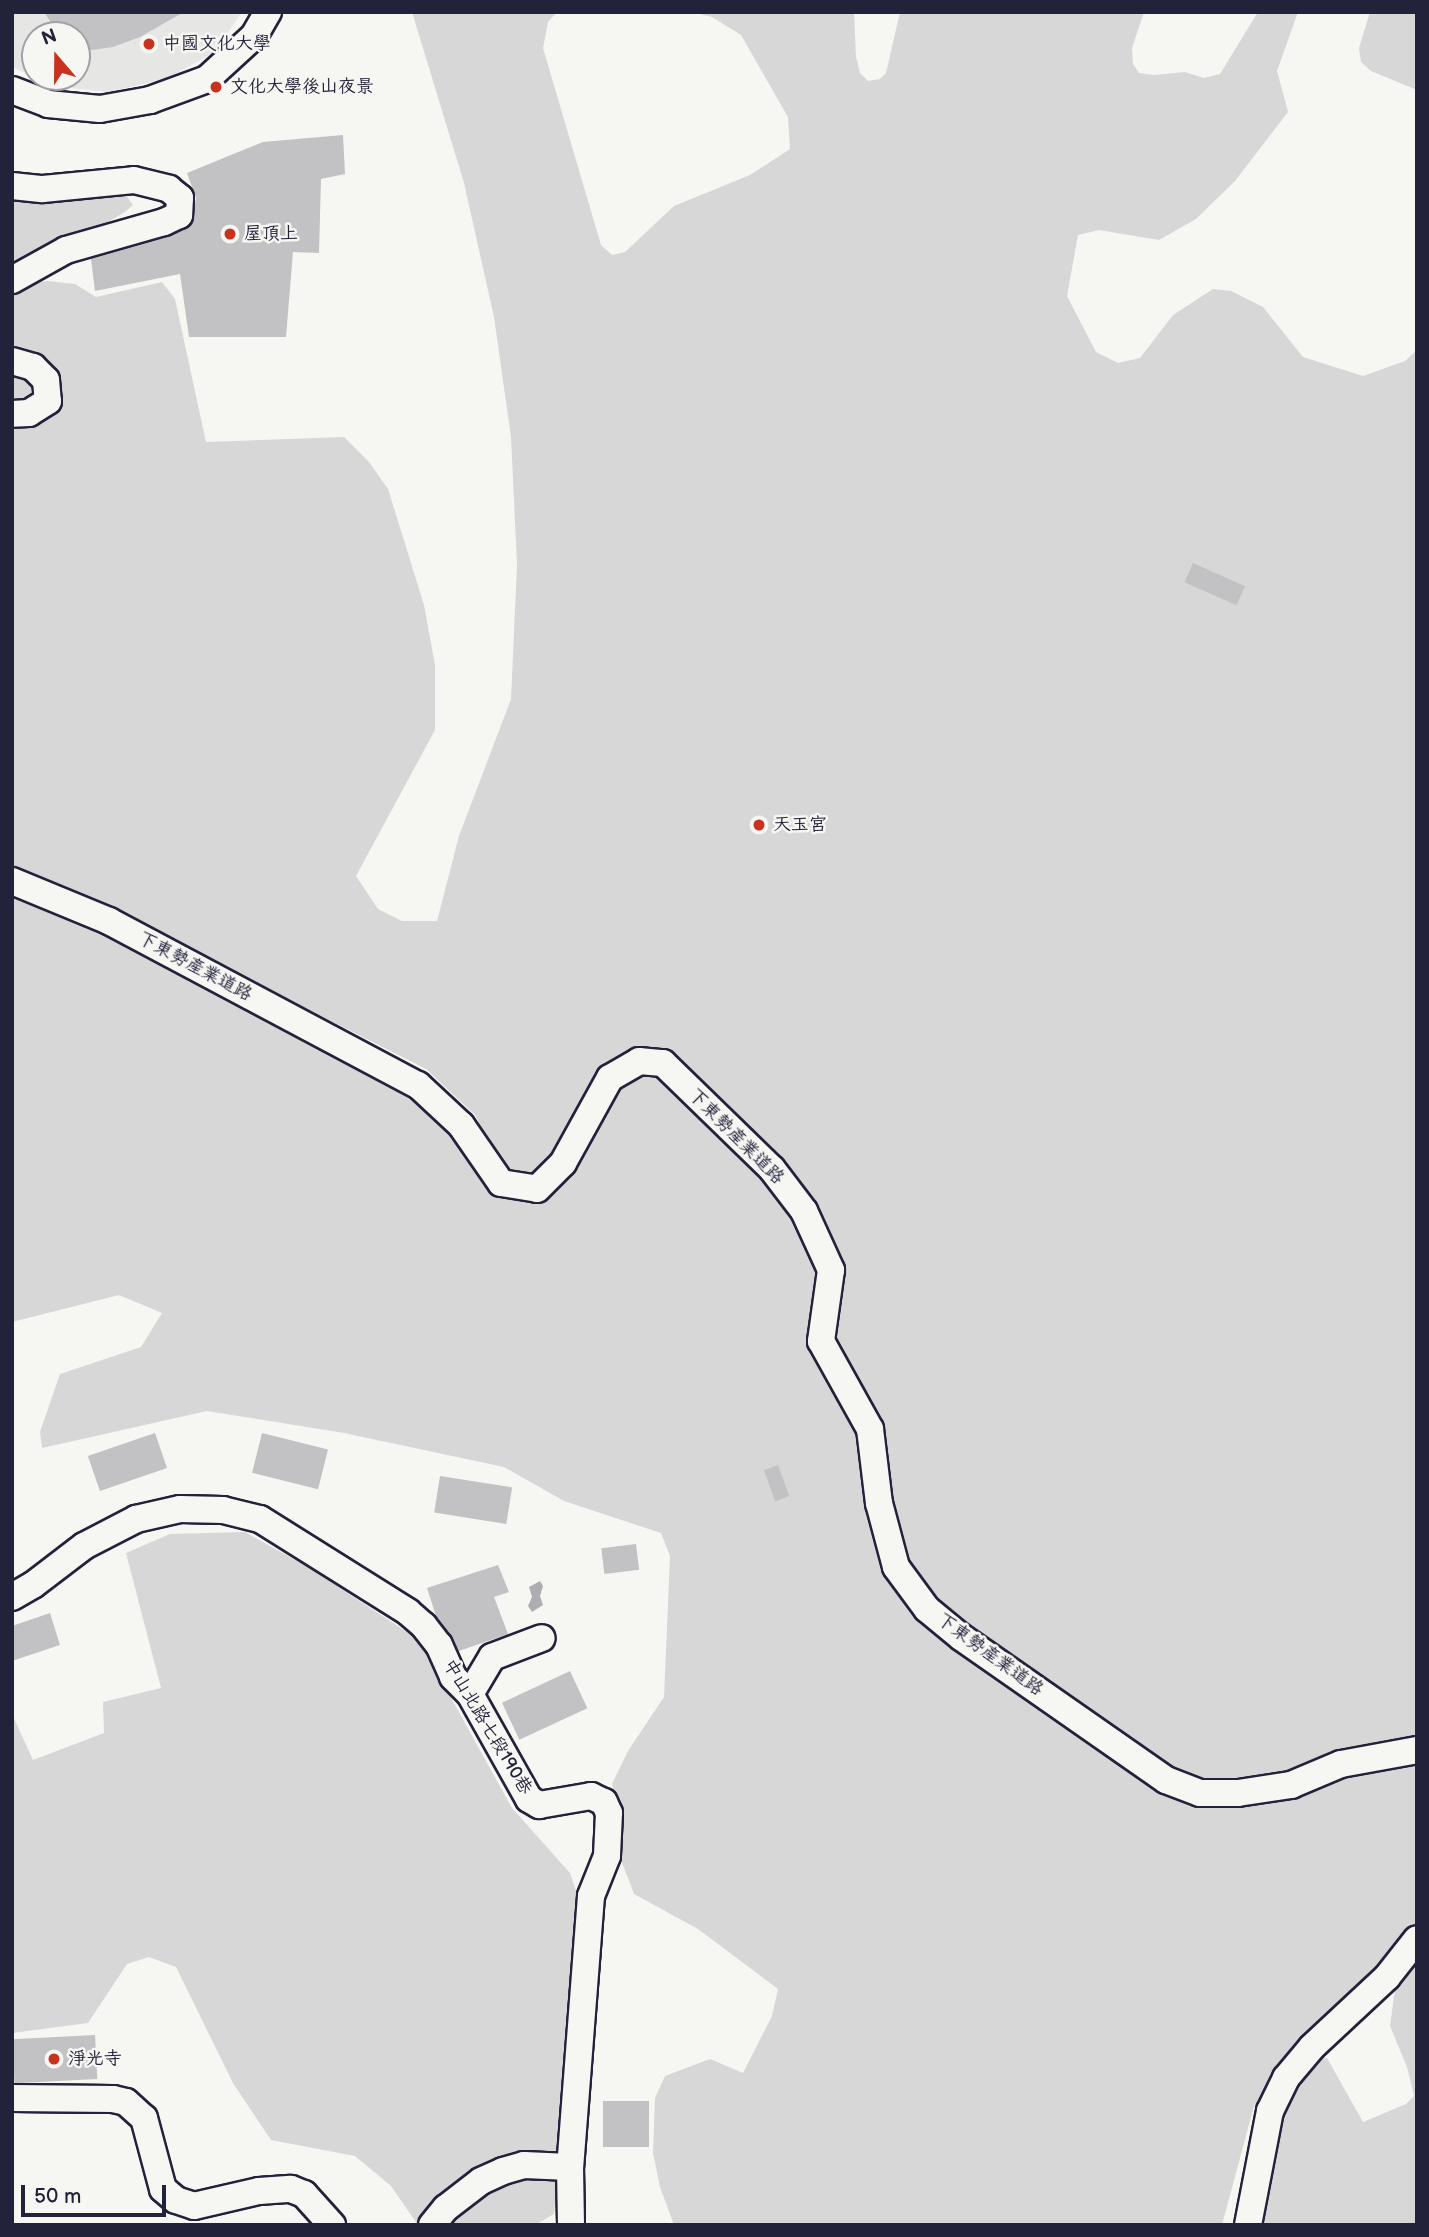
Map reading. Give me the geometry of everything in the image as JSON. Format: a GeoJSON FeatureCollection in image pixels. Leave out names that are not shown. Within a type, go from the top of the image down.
{"type":"FeatureCollection","features":[{"type":"Feature","properties":{"kind":"street"},"geometry":{"type":"LineString","coordinates":[[12,90],[48,104],[100,109],[150,100],[206,79],[254,36],[268,12]]}},
{"type":"Feature","properties":{"kind":"street"},"geometry":{"type":"LineString","coordinates":[[12,186],[43,189],[134,180],[169,189],[180,198],[179,215],[172,219],[66,250],[12,280]]}},
{"type":"Feature","properties":{"kind":"street"},"geometry":{"type":"LineString","coordinates":[[12,361],[33,367],[46,380],[48,401],[29,413],[12,414]]}},
{"type":"Feature","properties":{"kind":"street","name":"下東勢產業道路"},"geometry":{"type":"LineString","coordinates":[[12,881],[109,921],[418,1085],[461,1125],[501,1183],[537,1189],[563,1163],[610,1078],[639,1061],[663,1063],[772,1168],[804,1211],[831,1270],[821,1341],[870,1429],[878,1503],[896,1567],[927,1609],[961,1637],[1166,1780],[1200,1793],[1238,1793],[1292,1785],[1341,1764],[1417,1750]]}},
{"type":"Feature","properties":{"kind":"street","name":"中山北路七段190巷"},"geometry":{"type":"LineString","coordinates":[[12,1597],[33,1586],[84,1546],[136,1519],[180,1509],[223,1510],[260,1520],[408,1612],[439,1645],[453,1678],[470,1694],[529,1799],[539,1805],[591,1796],[604,1801],[609,1813],[607,1856],[591,1896],[570,2167],[571,2225]]}},
{"type":"Feature","properties":{"kind":"street"},"geometry":{"type":"LineString","coordinates":[[470,1694],[492,1657],[541,1638]]}},
{"type":"Feature","properties":{"kind":"street"},"geometry":{"type":"LineString","coordinates":[[1248,2225],[1270,2111],[1286,2078],[1312,2047],[1387,1977],[1417,1939]]}},
{"type":"Feature","properties":{"kind":"street"},"geometry":{"type":"LineString","coordinates":[[12,2098],[113,2099],[125,2102],[144,2119],[159,2179],[163,2189],[176,2200],[194,2206],[259,2191],[291,2189],[304,2194],[332,2225]]}},
{"type":"Feature","properties":{"kind":"street"},"geometry":{"type":"LineString","coordinates":[[432,2225],[455,2201],[481,2181],[503,2171],[524,2165],[570,2167]]}},
{"type":"Feature","properties":{"kind":"shaded area","name":"中國文化大學"},"geometry":{"type":"Polygon","coordinates":[[[12,12],[242,12],[215,52],[166,79],[107,92],[91,90],[91,21],[21,21],[21,71],[12,67],[12,12]]]}},
{"type":"Feature","properties":{"kind":"shaded area"},"geometry":{"type":"Polygon","coordinates":[[[412,12],[557,12],[548,22],[543,48],[601,245],[612,255],[625,252],[674,206],[750,175],[790,149],[788,117],[741,35],[712,17],[692,12],[854,12],[856,57],[860,73],[868,81],[880,79],[886,73],[900,12],[1144,12],[1132,48],[1133,64],[1139,73],[1154,75],[1185,72],[1204,78],[1220,74],[1258,12],[1298,12],[1277,71],[1288,112],[1235,181],[1196,219],[1159,240],[1099,230],[1078,235],[1067,296],[1096,352],[1118,363],[1140,358],[1173,315],[1213,289],[1231,291],[1263,307],[1303,357],[1363,376],[1405,361],[1417,350],[1417,1745],[1292,1780],[1204,1786],[1166,1772],[936,1605],[904,1561],[830,1339],[811,1209],[637,1055],[537,1181],[505,1176],[475,1115],[426,1069],[120,914],[12,869],[12,423],[55,407],[12,357],[12,288],[47,281],[75,284],[96,297],[162,282],[175,299],[206,442],[344,437],[369,462],[388,489],[424,605],[435,665],[435,730],[356,876],[378,909],[402,921],[437,921],[459,836],[511,699],[517,565],[511,437],[494,317],[464,183],[412,12]]]}},
{"type":"Feature","properties":{"kind":"shaded area"},"geometry":{"type":"Polygon","coordinates":[[[1370,12],[1417,12],[1417,90],[1371,71],[1361,62],[1359,48],[1370,12]]]}},
{"type":"Feature","properties":{"kind":"shaded area"},"geometry":{"type":"Polygon","coordinates":[[[125,194],[133,205],[125,212],[12,277],[12,195],[125,194]]]}},
{"type":"Feature","properties":{"kind":"shaded area"},"geometry":{"type":"Polygon","coordinates":[[[12,368],[28,371],[39,398],[12,407],[12,368]]]}},
{"type":"Feature","properties":{"kind":"shaded area"},"geometry":{"type":"Polygon","coordinates":[[[12,892],[104,929],[404,1096],[456,1129],[539,1195],[613,1083],[642,1067],[665,1072],[798,1216],[822,1272],[814,1344],[863,1433],[888,1570],[1196,1800],[1345,1770],[1417,1760],[1417,1924],[1379,1973],[1296,2042],[1254,2106],[1222,2225],[674,2225],[660,2187],[653,2153],[655,2098],[665,2076],[710,2059],[743,2073],[772,2016],[778,1989],[698,1929],[634,1894],[621,1860],[623,1827],[612,1784],[628,1751],[664,1697],[670,1556],[661,1533],[564,1501],[504,1467],[344,1433],[207,1411],[42,1448],[40,1432],[60,1374],[141,1347],[162,1313],[119,1295],[12,1322],[12,892]]]}},
{"type":"Feature","properties":{"kind":"shaded area"},"geometry":{"type":"Polygon","coordinates":[[[245,1532],[311,1569],[419,1640],[512,1808],[570,1873],[581,1906],[554,2214],[535,2225],[418,2225],[391,2186],[355,2156],[271,2140],[233,2083],[176,1967],[149,1957],[127,1964],[88,2023],[12,2033],[12,1714],[33,1760],[104,1733],[103,1702],[161,1688],[126,1553],[170,1534],[245,1532]]]}},
{"type":"Feature","properties":{"kind":"shaded area"},"geometry":{"type":"Polygon","coordinates":[[[540,1581],[543,1586],[540,1596],[543,1605],[532,1612],[528,1606],[532,1597],[529,1587],[540,1581]]]}},
{"type":"Feature","properties":{"kind":"shaded area"},"geometry":{"type":"Polygon","coordinates":[[[1417,1960],[1417,2225],[1258,2225],[1278,2114],[1315,2059],[1327,2058],[1363,2122],[1406,2104],[1414,2096],[1407,2067],[1390,2026],[1395,1989],[1417,1960]]]}},
{"type":"Feature","properties":{"kind":"building"},"geometry":{"type":"Polygon","coordinates":[[[44,12],[184,12],[140,37],[113,47],[92,50],[91,21],[50,21],[44,12]]]}},
{"type":"Feature","properties":{"kind":"building","name":"屋頂上"},"geometry":{"type":"Polygon","coordinates":[[[343,135],[345,174],[321,179],[319,253],[293,252],[286,337],[189,337],[180,274],[95,291],[91,259],[168,237],[192,224],[196,198],[187,173],[263,142],[343,135]]]}},
{"type":"Feature","properties":{"kind":"building"},"geometry":{"type":"Polygon","coordinates":[[[1193,563],[1245,586],[1237,605],[1184,582],[1193,563]]]}},
{"type":"Feature","properties":{"kind":"building"},"geometry":{"type":"Polygon","coordinates":[[[155,1433],[167,1468],[100,1491],[88,1456],[155,1433]]]}},
{"type":"Feature","properties":{"kind":"building"},"geometry":{"type":"Polygon","coordinates":[[[262,1433],[328,1449],[318,1489],[252,1473],[262,1433]]]}},
{"type":"Feature","properties":{"kind":"building"},"geometry":{"type":"Polygon","coordinates":[[[778,1465],[789,1496],[775,1501],[764,1470],[778,1465]]]}},
{"type":"Feature","properties":{"kind":"building"},"geometry":{"type":"Polygon","coordinates":[[[440,1476],[512,1487],[506,1524],[434,1513],[440,1476]]]}},
{"type":"Feature","properties":{"kind":"building"},"geometry":{"type":"Polygon","coordinates":[[[636,1544],[639,1570],[604,1574],[601,1548],[636,1544]]]}},
{"type":"Feature","properties":{"kind":"building"},"geometry":{"type":"Polygon","coordinates":[[[498,1565],[509,1592],[494,1597],[508,1634],[459,1651],[436,1616],[427,1588],[498,1565]]]}},
{"type":"Feature","properties":{"kind":"building"},"geometry":{"type":"Polygon","coordinates":[[[50,1613],[60,1645],[12,1661],[12,1626],[50,1613]]]}},
{"type":"Feature","properties":{"kind":"building"},"geometry":{"type":"Polygon","coordinates":[[[570,1671],[587,1708],[519,1740],[502,1703],[570,1671]]]}},
{"type":"Feature","properties":{"kind":"building","name":"淨光寺"},"geometry":{"type":"Polygon","coordinates":[[[95,2035],[97,2079],[14,2083],[12,2039],[95,2035]]]}},
{"type":"Feature","properties":{"kind":"building"},"geometry":{"type":"Polygon","coordinates":[[[603,2101],[649,2101],[649,2147],[603,2147],[603,2101]]]}},
{"type":"Feature","properties":{"kind":"place","name":"中國文化大學"},"geometry":{"type":"Point","coordinates":[149,44]}},
{"type":"Feature","properties":{"kind":"place","name":"文化大學後山夜景"},"geometry":{"type":"Point","coordinates":[216,87]}},
{"type":"Feature","properties":{"kind":"place","name":"屋頂上"},"geometry":{"type":"Point","coordinates":[230,234]}},
{"type":"Feature","properties":{"kind":"place","name":"天玉宮"},"geometry":{"type":"Point","coordinates":[759,825]}},
{"type":"Feature","properties":{"kind":"place","name":"淨光寺"},"geometry":{"type":"Point","coordinates":[54,2059]}}]}
